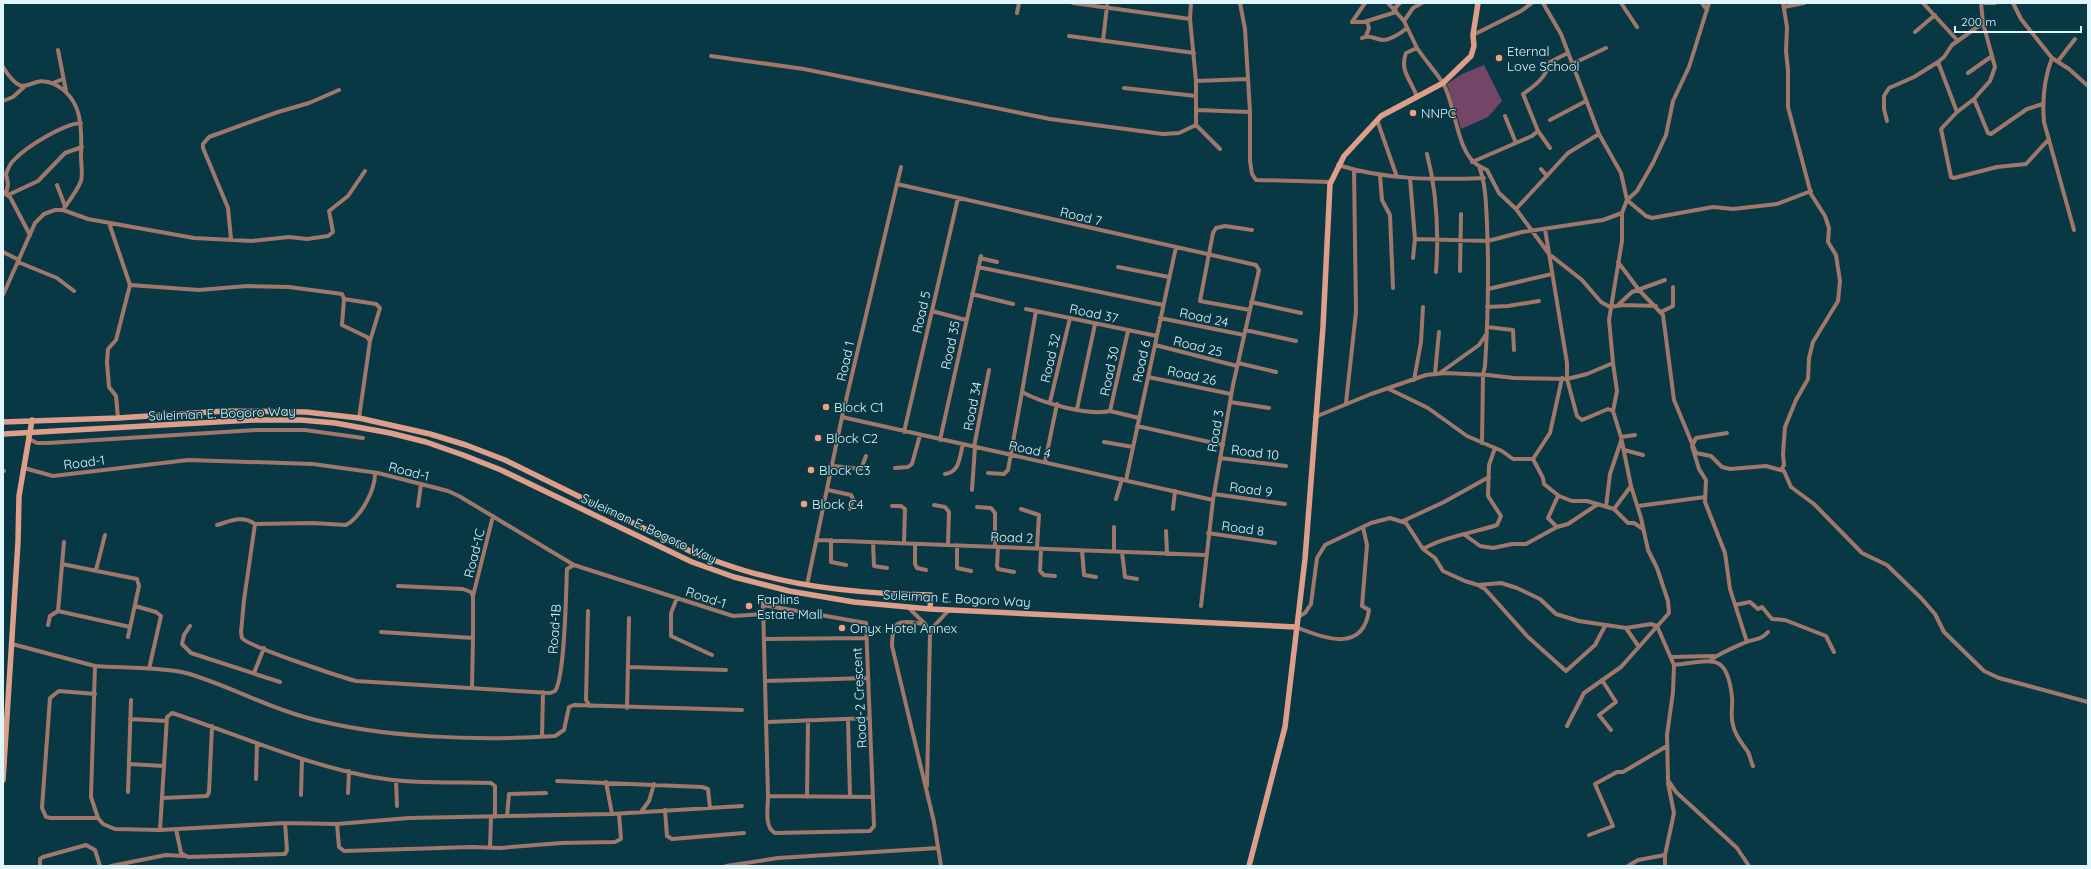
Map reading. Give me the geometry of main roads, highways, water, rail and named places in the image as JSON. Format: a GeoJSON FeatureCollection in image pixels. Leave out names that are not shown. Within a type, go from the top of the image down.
{"type":"FeatureCollection","features":[{"type":"Feature","properties":{"kind":"main road"},"geometry":{"type":"LineString","coordinates":[[1249,866],[1286,727],[1296,627],[1305,559],[1323,327],[1331,182],[1338,165],[1344,156],[1377,120],[1417,96],[1443,83],[1471,56],[1474,46],[1473,35],[1478,3]]}},
{"type":"Feature","properties":{"kind":"main road","name":"Suleiman E. Bogoro Way"},"geometry":{"type":"LineString","coordinates":[[3,422],[118,418],[225,411],[306,412],[359,418],[430,434],[466,445],[524,468],[694,553],[758,575],[807,585],[873,593],[931,595],[930,609]]}},
{"type":"Feature","properties":{"kind":"main road"},"geometry":{"type":"LineString","coordinates":[[3,780],[18,542],[18,504],[32,420]]}},
{"type":"Feature","properties":{"kind":"main road","name":"Suleiman E. Bogoro Way"},"geometry":{"type":"LineString","coordinates":[[3,434],[30,436],[281,420],[335,424],[390,433],[426,442],[501,470],[673,554],[711,570],[789,591],[854,602],[930,609],[1296,627]]}},
{"type":"Feature","properties":{"kind":"place","name":"Eternal Love School"},"geometry":{"type":"Point","coordinates":[1499,58]}},
{"type":"Feature","properties":{"kind":"place","name":"NNPC"},"geometry":{"type":"Point","coordinates":[1413,113]}},
{"type":"Feature","properties":{"kind":"place","name":"Block C1"},"geometry":{"type":"Point","coordinates":[826,407]}},
{"type":"Feature","properties":{"kind":"place","name":"Block C2"},"geometry":{"type":"Point","coordinates":[818,438]}},
{"type":"Feature","properties":{"kind":"place","name":"Block C3"},"geometry":{"type":"Point","coordinates":[811,470]}},
{"type":"Feature","properties":{"kind":"place","name":"Block C4"},"geometry":{"type":"Point","coordinates":[804,504]}},
{"type":"Feature","properties":{"kind":"place","name":"Faplins Estate Mall"},"geometry":{"type":"Point","coordinates":[749,606]}},
{"type":"Feature","properties":{"kind":"place","name":"Onyx Hotel Annex"},"geometry":{"type":"Point","coordinates":[842,628]}}]}
